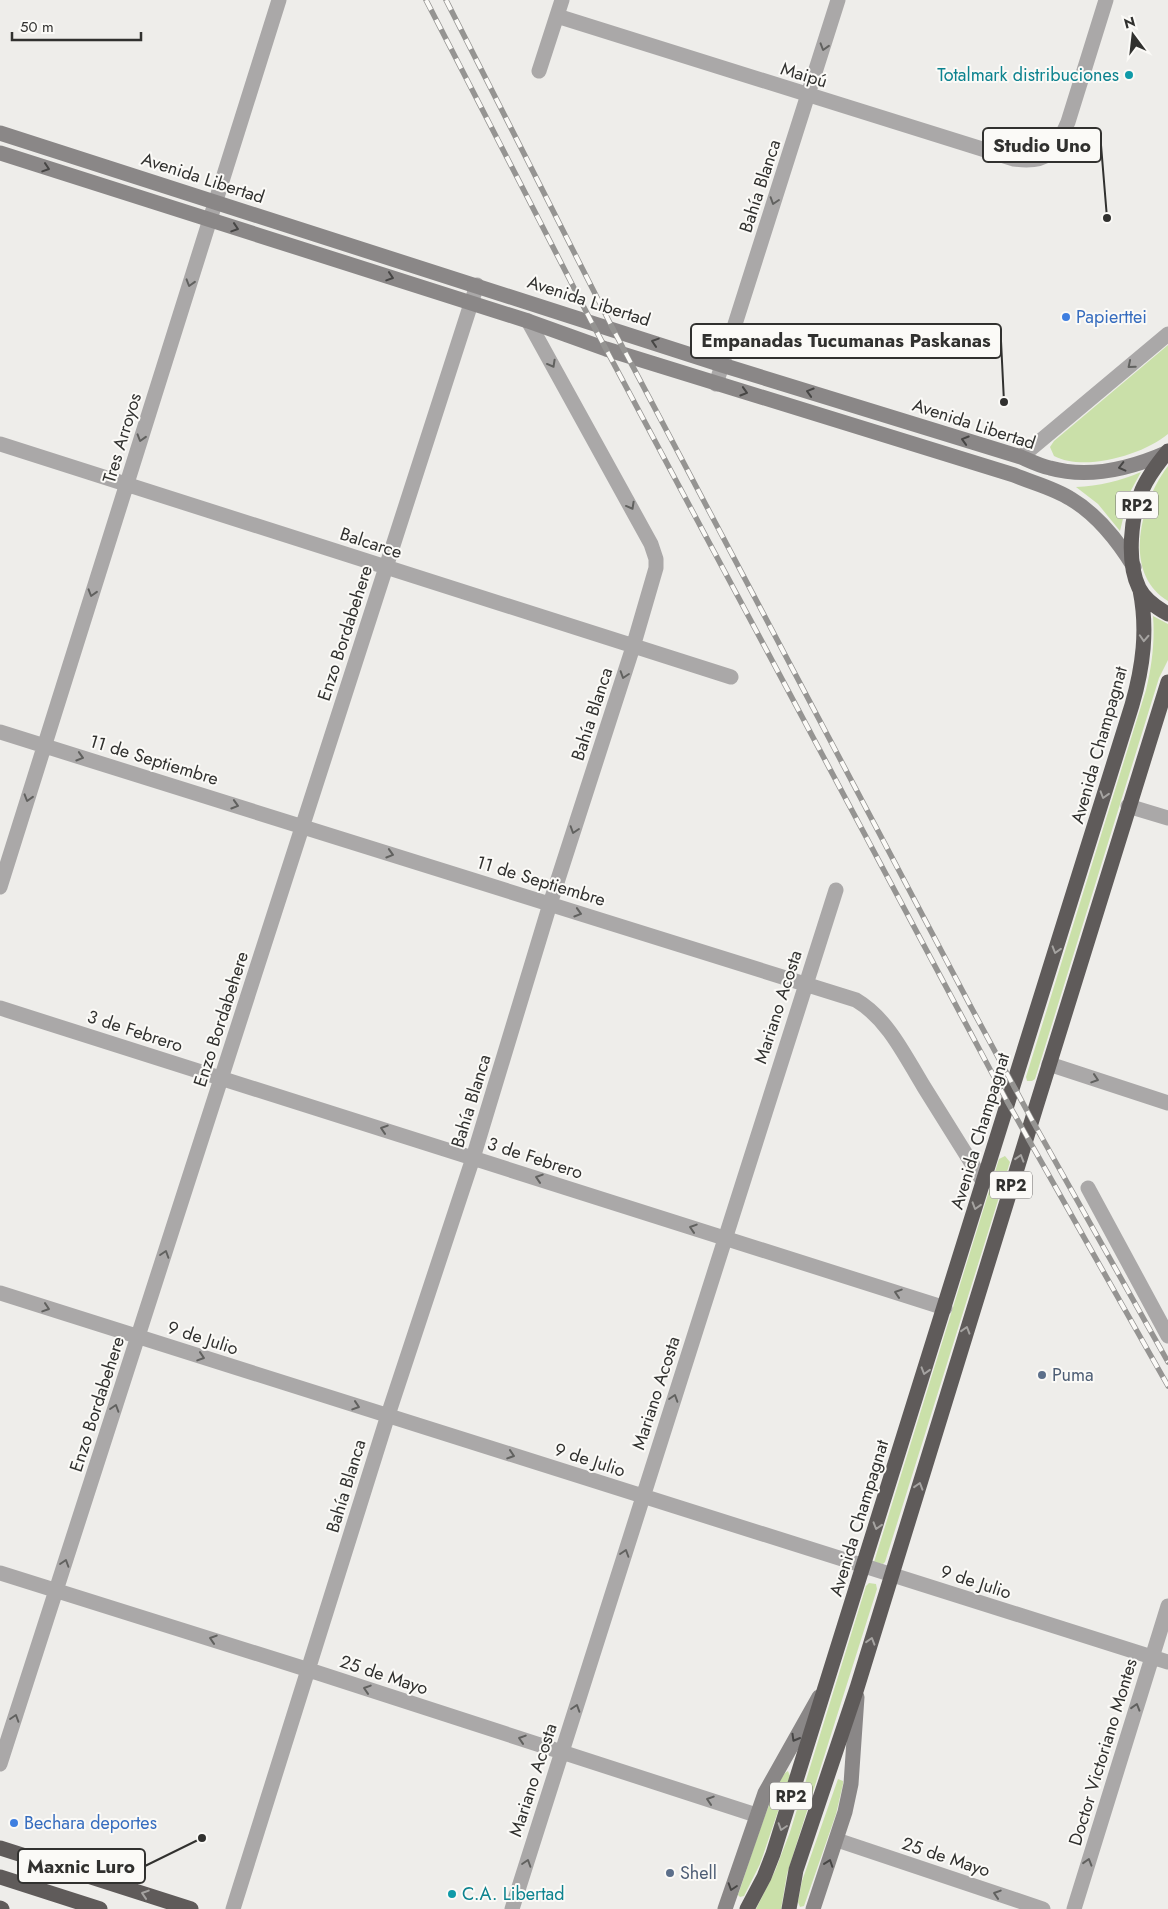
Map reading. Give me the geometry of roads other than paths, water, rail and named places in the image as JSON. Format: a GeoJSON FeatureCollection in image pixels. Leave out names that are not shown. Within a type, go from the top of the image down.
{"type":"FeatureCollection","features":[{"type":"Feature","properties":{"kind":"highway","name":"RP2"},"geometry":{"type":"LineString","coordinates":[[1140,590],[1134,567],[1132,529],[1136,508],[1147,480],[1168,451]]}},
{"type":"Feature","properties":{"kind":"highway"},"geometry":{"type":"LineString","coordinates":[[1140,590],[1151,603],[1168,614]]}},
{"type":"Feature","properties":{"kind":"highway","name":"Avenida Champagnat"},"geometry":{"type":"LineString","coordinates":[[746,1906],[770,1864],[1135,694],[1145,638],[1140,590]]}},
{"type":"Feature","properties":{"kind":"highway","name":"RP2"},"geometry":{"type":"LineString","coordinates":[[789,1909],[796,1870],[858,1688],[891,1575],[1168,682]]}},
{"type":"Feature","properties":{"kind":"highway"},"geometry":{"type":"LineString","coordinates":[[0,1848],[191,1909]]}},
{"type":"Feature","properties":{"kind":"highway"},"geometry":{"type":"LineString","coordinates":[[0,1877],[100,1909]]}},
{"type":"Feature","properties":{"kind":"main road","name":"Avenida Libertad"},"geometry":{"type":"LineString","coordinates":[[0,133],[722,365],[1050,468],[1083,473],[1098,472],[1128,466],[1168,451]]}},
{"type":"Feature","properties":{"kind":"main road","name":"Avenida Libertad"},"geometry":{"type":"LineString","coordinates":[[0,153],[528,321],[606,349],[716,384],[1014,475],[1072,499],[1100,523],[1116,540],[1134,567]]}},
{"type":"Feature","properties":{"kind":"main road","name":"Avenida Champagnat"},"geometry":{"type":"LineString","coordinates":[[725,1909],[765,1793],[828,1680]]}},
{"type":"Feature","properties":{"kind":"main road"},"geometry":{"type":"LineString","coordinates":[[813,1909],[837,1840],[851,1784],[858,1688]]}},
{"type":"Feature","properties":{"kind":"street","name":"Tres Arroyos"},"geometry":{"type":"LineString","coordinates":[[0,887],[279,0]]}},
{"type":"Feature","properties":{"kind":"street"},"geometry":{"type":"LineString","coordinates":[[539,71],[562,0]]}},
{"type":"Feature","properties":{"kind":"street","name":"Bahía Blanca"},"geometry":{"type":"LineString","coordinates":[[716,384],[838,0]]}},
{"type":"Feature","properties":{"kind":"street","name":"Maipú"},"geometry":{"type":"LineString","coordinates":[[557,16],[808,96],[1014,159],[1030,161],[1042,158],[1052,151],[1060,140],[1068,122],[1106,0]]}},
{"type":"Feature","properties":{"kind":"street","name":"Enzo Bordabehere"},"geometry":{"type":"LineString","coordinates":[[0,1764],[477,285]]}},
{"type":"Feature","properties":{"kind":"street","name":"Bahía Blanca"},"geometry":{"type":"LineString","coordinates":[[233,1909],[388,1415],[473,1158],[550,904],[633,647],[656,568],[654,551],[528,321]]}},
{"type":"Feature","properties":{"kind":"street"},"geometry":{"type":"LineString","coordinates":[[1021,458],[1168,334]]}},
{"type":"Feature","properties":{"kind":"street","name":"Balcarce"},"geometry":{"type":"LineString","coordinates":[[0,444],[731,677]]}},
{"type":"Feature","properties":{"kind":"street","name":"11 de Septiembre"},"geometry":{"type":"LineString","coordinates":[[0,732],[856,1000],[869,1008],[879,1018],[896,1042],[984,1183]]}},
{"type":"Feature","properties":{"kind":"street"},"geometry":{"type":"LineString","coordinates":[[1128,806],[1168,818]]}},
{"type":"Feature","properties":{"kind":"street","name":"Mariano Acosta"},"geometry":{"type":"LineString","coordinates":[[512,1909],[836,890]]}},
{"type":"Feature","properties":{"kind":"street","name":"3 de Febrero"},"geometry":{"type":"LineString","coordinates":[[0,1008],[945,1308]]}},
{"type":"Feature","properties":{"kind":"street"},"geometry":{"type":"LineString","coordinates":[[1049,1064],[1168,1103]]}},
{"type":"Feature","properties":{"kind":"street"},"geometry":{"type":"LineString","coordinates":[[1088,1188],[1168,1336]]}},
{"type":"Feature","properties":{"kind":"street","name":"9 de Julio"},"geometry":{"type":"LineString","coordinates":[[0,1293],[1168,1662]]}},
{"type":"Feature","properties":{"kind":"street","name":"25 de Mayo"},"geometry":{"type":"LineString","coordinates":[[0,1573],[308,1670],[756,1815]]}},
{"type":"Feature","properties":{"kind":"street","name":"Doctor Victoriano Montes"},"geometry":{"type":"LineString","coordinates":[[1074,1909],[1168,1606]]}},
{"type":"Feature","properties":{"kind":"street","name":"25 de Mayo"},"geometry":{"type":"LineString","coordinates":[[837,1840],[1043,1909]]}},
{"type":"Feature","properties":{"kind":"railway"},"geometry":{"type":"LineString","coordinates":[[426,0],[591,321],[1008,1103],[1168,1386]]}},
{"type":"Feature","properties":{"kind":"railway"},"geometry":{"type":"LineString","coordinates":[[446,0],[613,329],[971,1007],[1168,1362]]}},
{"type":"Feature","properties":{"kind":"place","name":"Totalmark distribuciones"},"geometry":{"type":"Point","coordinates":[1129,75]}},
{"type":"Feature","properties":{"kind":"place","name":"Studio Uno"},"geometry":{"type":"Point","coordinates":[1107,218]}},
{"type":"Feature","properties":{"kind":"place","name":"Papierttei"},"geometry":{"type":"Point","coordinates":[1066,317]}},
{"type":"Feature","properties":{"kind":"place","name":"Empanadas Tucumanas Paskanas"},"geometry":{"type":"Point","coordinates":[1004,402]}},
{"type":"Feature","properties":{"kind":"place","name":"Puma"},"geometry":{"type":"Point","coordinates":[1042,1375]}},
{"type":"Feature","properties":{"kind":"place","name":"Bechara deportes"},"geometry":{"type":"Point","coordinates":[14,1823]}},
{"type":"Feature","properties":{"kind":"place","name":"Maxnic Luro"},"geometry":{"type":"Point","coordinates":[202,1838]}},
{"type":"Feature","properties":{"kind":"place","name":"Shell"},"geometry":{"type":"Point","coordinates":[670,1873]}},
{"type":"Feature","properties":{"kind":"place","name":"C.A. Libertad"},"geometry":{"type":"Point","coordinates":[452,1894]}}]}
